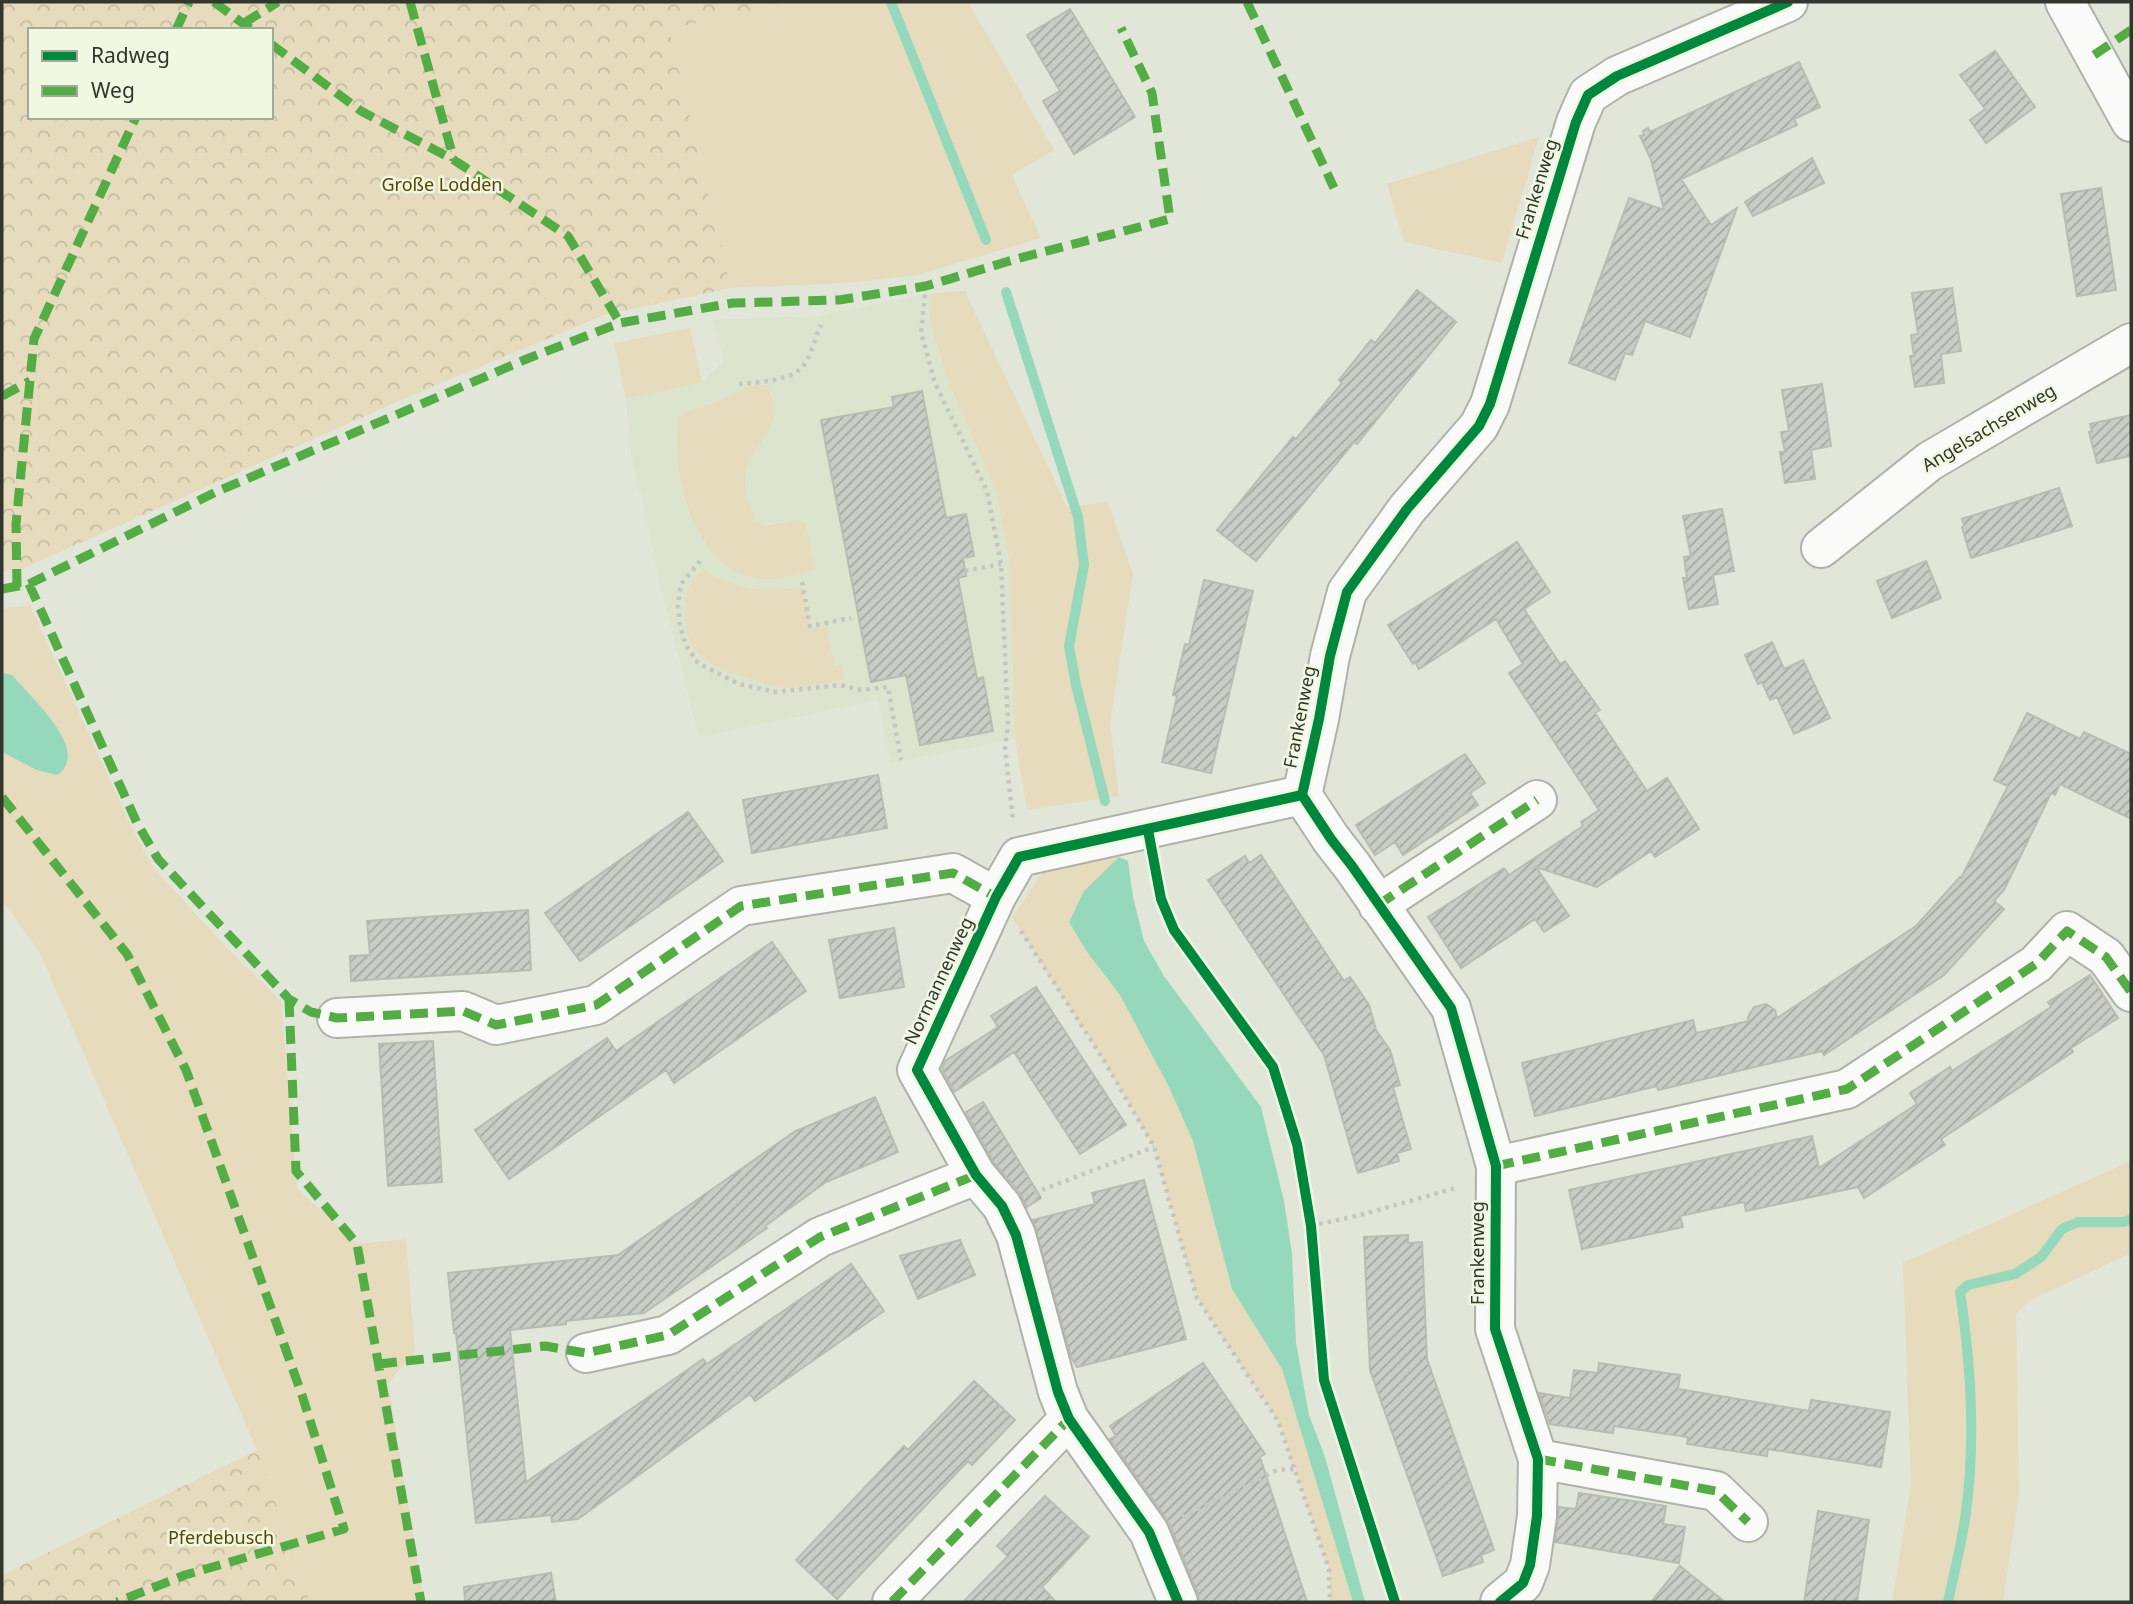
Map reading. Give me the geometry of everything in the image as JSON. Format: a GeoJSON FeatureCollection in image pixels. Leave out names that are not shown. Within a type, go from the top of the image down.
{"type":"FeatureCollection","features":[{"type":"Feature","properties":{"kind":"street","name":"Frankenweg"},"geometry":{"type":"LineString","coordinates":[[1500,1602],[1523,1583],[1530,1565],[1537,1516],[1538,1459],[1495,1329],[1496,1166],[1451,1008],[1302,795],[1330,656],[1347,593],[1407,509],[1479,426],[1490,404],[1576,122],[1588,95],[1617,76],[1788,2]]}},
{"type":"Feature","properties":{"kind":"street"},"geometry":{"type":"LineString","coordinates":[[2065,2],[2131,122]]}},
{"type":"Feature","properties":{"kind":"street","name":"Angelsachsenweg"},"geometry":{"type":"LineString","coordinates":[[1821,548],[1930,461],[2131,343]]}},
{"type":"Feature","properties":{"kind":"street"},"geometry":{"type":"LineString","coordinates":[[1019,857],[1302,795]]}},
{"type":"Feature","properties":{"kind":"street"},"geometry":{"type":"LineString","coordinates":[[1378,905],[1537,800]]}},
{"type":"Feature","properties":{"kind":"street","name":"Normannenweg"},"geometry":{"type":"LineString","coordinates":[[1019,857],[996,897],[917,1070],[976,1175],[1002,1206],[1016,1234],[1058,1392],[1069,1419],[1149,1532],[1178,1602]]}},
{"type":"Feature","properties":{"kind":"street"},"geometry":{"type":"LineString","coordinates":[[337,1018],[463,1011],[496,1025],[596,1005],[741,906],[953,873],[996,897]]}},
{"type":"Feature","properties":{"kind":"street"},"geometry":{"type":"LineString","coordinates":[[1496,1166],[1847,1089],[2036,964],[2067,930],[2106,957],[2131,992]]}},
{"type":"Feature","properties":{"kind":"street"},"geometry":{"type":"LineString","coordinates":[[586,1353],[668,1335],[820,1237],[976,1175]]}},
{"type":"Feature","properties":{"kind":"street"},"geometry":{"type":"LineString","coordinates":[[892,1602],[1069,1419]]}},
{"type":"Feature","properties":{"kind":"street"},"geometry":{"type":"LineString","coordinates":[[1538,1459],[1716,1490],[1748,1522]]}},
{"type":"Feature","properties":{"kind":"path"},"geometry":{"type":"LineString","coordinates":[[926,286],[921,332],[935,383],[987,491],[1001,564],[1008,725],[1005,747],[1009,802],[1019,857]]}},
{"type":"Feature","properties":{"kind":"path"},"geometry":{"type":"LineString","coordinates":[[739,384],[776,380],[799,370],[810,353],[821,325]]}},
{"type":"Feature","properties":{"kind":"path"},"geometry":{"type":"LineString","coordinates":[[701,561],[681,584],[678,605],[686,646],[698,663],[738,684],[776,692],[840,685],[861,690],[888,687],[901,760]]}},
{"type":"Feature","properties":{"kind":"path"},"geometry":{"type":"LineString","coordinates":[[965,571],[1001,564]]}},
{"type":"Feature","properties":{"kind":"path"},"geometry":{"type":"LineString","coordinates":[[802,582],[810,626],[851,618]]}},
{"type":"Feature","properties":{"kind":"path"},"geometry":{"type":"LineString","coordinates":[[996,897],[1020,929],[1098,1051],[1154,1147],[1197,1298],[1278,1421],[1329,1569],[1330,1602]]}},
{"type":"Feature","properties":{"kind":"path"},"geometry":{"type":"LineString","coordinates":[[1002,1206],[1154,1147]]}},
{"type":"Feature","properties":{"kind":"path"},"geometry":{"type":"LineString","coordinates":[[1311,1226],[1469,1184],[1496,1166]]}},
{"type":"Feature","properties":{"kind":"path"},"geometry":{"type":"LineString","coordinates":[[1149,1532],[1277,1470],[1295,1469]]}},
{"type":"Feature","properties":{"kind":"shaded area"},"geometry":{"type":"Polygon","coordinates":[[[931,293],[930,321],[948,381],[995,487],[1009,558],[1015,739],[891,763],[878,700],[699,737],[659,581],[642,495],[638,489],[631,454],[626,399],[702,382],[724,361],[713,320],[817,316],[931,293]]]}},
{"type":"Feature","properties":{"kind":"shaded area"},"geometry":{"type":"Polygon","coordinates":[[[2,673],[12,675],[63,738],[68,752],[66,765],[57,775],[37,770],[2,752],[2,673]]]}},
{"type":"Feature","properties":{"kind":"shaded area"},"geometry":{"type":"Polygon","coordinates":[[[1119,857],[1128,861],[1133,897],[1144,941],[1164,976],[1261,1107],[1284,1201],[1292,1254],[1296,1343],[1309,1415],[1325,1457],[1365,1602],[1353,1602],[1282,1369],[1232,1289],[1193,1141],[1169,1087],[1120,995],[1087,952],[1069,922],[1084,891],[1119,857]]]}},
{"type":"Feature","properties":{"kind":"green space","name":"Große Lodden"},"geometry":{"type":"Polygon","coordinates":[[[2,2],[789,2],[669,29],[731,288],[604,315],[401,400],[22,569],[2,572],[2,2]]]}},
{"type":"Feature","properties":{"kind":"green space"},"geometry":{"type":"Polygon","coordinates":[[[789,2],[968,2],[1054,150],[1012,175],[1041,238],[917,275],[846,283],[731,288],[669,29],[789,2]]]}},
{"type":"Feature","properties":{"kind":"green space"},"geometry":{"type":"Polygon","coordinates":[[[1539,137],[1502,263],[1404,242],[1387,184],[1539,137]]]}},
{"type":"Feature","properties":{"kind":"green space"},"geometry":{"type":"Polygon","coordinates":[[[965,291],[1067,507],[1108,502],[1133,574],[1110,724],[1119,796],[1027,810],[1015,739],[1009,558],[995,487],[948,381],[930,321],[931,293],[965,291]]]}},
{"type":"Feature","properties":{"kind":"green space"},"geometry":{"type":"Polygon","coordinates":[[[690,328],[702,382],[626,399],[614,343],[690,328]]]}},
{"type":"Feature","properties":{"kind":"green space"},"geometry":{"type":"Polygon","coordinates":[[[755,385],[766,385],[774,413],[766,434],[748,464],[745,477],[747,499],[755,520],[765,526],[798,520],[806,525],[815,570],[780,578],[746,576],[727,566],[711,550],[698,531],[689,510],[678,463],[678,419],[695,409],[755,385]]]}},
{"type":"Feature","properties":{"kind":"green space"},"geometry":{"type":"Polygon","coordinates":[[[705,571],[729,583],[752,589],[802,587],[811,629],[827,627],[834,666],[842,665],[845,679],[780,687],[732,673],[707,662],[692,644],[685,618],[689,586],[696,576],[705,571]]]}},
{"type":"Feature","properties":{"kind":"green space"},"geometry":{"type":"Polygon","coordinates":[[[30,605],[130,824],[153,867],[225,946],[281,1001],[297,1188],[357,1244],[406,1239],[415,1352],[388,1383],[424,1602],[310,1602],[257,1450],[40,953],[2,900],[2,609],[30,605]]]}},
{"type":"Feature","properties":{"kind":"green space"},"geometry":{"type":"Polygon","coordinates":[[[1119,857],[1084,891],[1069,922],[1087,952],[1120,995],[1169,1087],[1193,1141],[1232,1289],[1282,1369],[1353,1602],[1330,1602],[1329,1569],[1278,1421],[1197,1298],[1154,1147],[1105,1062],[1012,918],[1050,862],[1119,857]]]}},
{"type":"Feature","properties":{"kind":"green space"},"geometry":{"type":"Polygon","coordinates":[[[2131,1161],[2131,1253],[2029,1301],[2016,1314],[2019,1493],[2003,1602],[1892,1602],[1911,1485],[1903,1263],[2131,1161]]]}},
{"type":"Feature","properties":{"kind":"green space","name":"Pferdebusch"},"geometry":{"type":"Polygon","coordinates":[[[257,1450],[310,1602],[2,1602],[2,1575],[257,1450]]]}},
{"type":"Feature","properties":{"kind":"building"},"geometry":{"type":"Polygon","coordinates":[[[1070,9],[1135,117],[1074,154],[1043,101],[1060,91],[1027,35],[1070,9]]]}},
{"type":"Feature","properties":{"kind":"building"},"geometry":{"type":"Polygon","coordinates":[[[1995,51],[2035,107],[1986,143],[1970,120],[1985,109],[1960,75],[1995,51]]]}},
{"type":"Feature","properties":{"kind":"building"},"geometry":{"type":"Polygon","coordinates":[[[1799,62],[1820,107],[1794,119],[1797,125],[1681,179],[1711,225],[1737,208],[1690,337],[1645,321],[1632,355],[1625,353],[1615,380],[1569,363],[1629,198],[1664,210],[1651,160],[1640,136],[1644,135],[1643,131],[1648,128],[1650,132],[1799,62]]]}},
{"type":"Feature","properties":{"kind":"building"},"geometry":{"type":"Polygon","coordinates":[[[1812,158],[1824,183],[1753,216],[1745,202],[1812,158]]]}},
{"type":"Feature","properties":{"kind":"building"},"geometry":{"type":"Polygon","coordinates":[[[2101,188],[2116,290],[2077,296],[2061,194],[2101,188]]]}},
{"type":"Feature","properties":{"kind":"building"},"geometry":{"type":"Polygon","coordinates":[[[1952,288],[1961,351],[1941,354],[1944,383],[1915,387],[1910,356],[1914,356],[1911,335],[1918,334],[1912,293],[1952,288]]]}},
{"type":"Feature","properties":{"kind":"building"},"geometry":{"type":"Polygon","coordinates":[[[1417,290],[1456,322],[1357,444],[1354,442],[1256,561],[1217,530],[1293,437],[1296,439],[1342,383],[1339,380],[1371,340],[1375,343],[1417,290]]]}},
{"type":"Feature","properties":{"kind":"building"},"geometry":{"type":"Polygon","coordinates":[[[1822,384],[1831,446],[1811,450],[1815,479],[1785,483],[1780,452],[1785,452],[1781,432],[1789,431],[1782,390],[1822,384]]]}},
{"type":"Feature","properties":{"kind":"building"},"geometry":{"type":"Polygon","coordinates":[[[922,391],[946,518],[966,514],[974,556],[963,558],[966,576],[958,578],[977,679],[983,677],[993,731],[920,745],[906,675],[871,682],[821,420],[894,407],[892,397],[922,391]]]}},
{"type":"Feature","properties":{"kind":"building"},"geometry":{"type":"Polygon","coordinates":[[[2131,415],[2131,456],[2097,463],[2089,432],[2092,431],[2090,424],[2131,415]]]}},
{"type":"Feature","properties":{"kind":"building"},"geometry":{"type":"Polygon","coordinates":[[[2059,488],[2072,526],[1971,558],[1962,519],[2059,488]]]}},
{"type":"Feature","properties":{"kind":"building"},"geometry":{"type":"Polygon","coordinates":[[[1722,509],[1734,571],[1713,575],[1718,604],[1689,609],[1683,578],[1687,578],[1684,557],[1691,556],[1683,516],[1722,509]]]}},
{"type":"Feature","properties":{"kind":"building"},"geometry":{"type":"Polygon","coordinates":[[[1517,542],[1550,592],[1524,609],[1560,664],[1565,661],[1600,710],[1595,713],[1647,791],[1667,778],[1699,829],[1655,857],[1651,851],[1597,887],[1536,867],[1569,916],[1544,932],[1535,919],[1461,968],[1428,917],[1504,868],[1509,875],[1583,826],[1581,822],[1599,810],[1509,673],[1523,664],[1496,619],[1419,669],[1388,625],[1517,542]]]}},
{"type":"Feature","properties":{"kind":"building"},"geometry":{"type":"Polygon","coordinates":[[[1926,561],[1941,598],[1892,618],[1877,581],[1926,561]]]}},
{"type":"Feature","properties":{"kind":"building"},"geometry":{"type":"Polygon","coordinates":[[[1204,580],[1253,591],[1211,773],[1162,762],[1177,696],[1173,695],[1185,644],[1189,645],[1204,580]]]}},
{"type":"Feature","properties":{"kind":"building"},"geometry":{"type":"Polygon","coordinates":[[[1772,642],[1784,669],[1803,660],[1830,718],[1794,734],[1777,697],[1770,700],[1762,682],[1758,684],[1745,655],[1772,642]]]}},
{"type":"Feature","properties":{"kind":"building"},"geometry":{"type":"Polygon","coordinates":[[[2027,713],[2080,739],[2084,732],[2131,754],[2131,819],[2060,784],[2055,795],[2051,793],[2004,890],[1994,901],[2004,909],[1944,975],[1824,1055],[1822,1051],[1658,1090],[1657,1086],[1535,1116],[1522,1063],[1693,1020],[1696,1033],[1749,1021],[1748,1017],[1754,1007],[1766,1004],[1775,1010],[1777,1018],[1916,926],[1961,878],[2008,786],[1994,780],[2027,713]]]}},
{"type":"Feature","properties":{"kind":"building"},"geometry":{"type":"Polygon","coordinates":[[[1465,754],[1485,783],[1470,793],[1478,805],[1403,855],[1395,842],[1375,855],[1356,825],[1465,754]]]}},
{"type":"Feature","properties":{"kind":"building"},"geometry":{"type":"Polygon","coordinates":[[[878,775],[887,828],[752,853],[743,800],[878,775]]]}},
{"type":"Feature","properties":{"kind":"building"},"geometry":{"type":"Polygon","coordinates":[[[688,812],[723,861],[580,961],[545,913],[688,812]]]}},
{"type":"Feature","properties":{"kind":"building"},"geometry":{"type":"Polygon","coordinates":[[[1261,855],[1344,981],[1350,977],[1369,1005],[1376,1030],[1390,1050],[1400,1085],[1393,1087],[1411,1149],[1397,1153],[1399,1161],[1358,1173],[1324,1055],[1208,880],[1245,856],[1249,863],[1261,855]]]}},
{"type":"Feature","properties":{"kind":"building"},"geometry":{"type":"Polygon","coordinates":[[[528,910],[531,970],[351,981],[350,956],[370,955],[367,921],[528,910]]]}},
{"type":"Feature","properties":{"kind":"building"},"geometry":{"type":"Polygon","coordinates":[[[894,928],[904,987],[840,998],[829,940],[894,928]]]}},
{"type":"Feature","properties":{"kind":"building"},"geometry":{"type":"Polygon","coordinates":[[[772,942],[806,991],[674,1083],[666,1070],[509,1179],[475,1130],[607,1038],[616,1051],[772,942]]]}},
{"type":"Feature","properties":{"kind":"building"},"geometry":{"type":"Polygon","coordinates":[[[2090,975],[2118,1018],[2071,1048],[2073,1052],[1941,1139],[1945,1145],[1864,1198],[1858,1187],[1746,1211],[1744,1202],[1680,1216],[1683,1227],[1582,1249],[1569,1190],[1812,1136],[1819,1168],[1917,1104],[1910,1093],[1950,1067],[1952,1071],[2051,1007],[2048,1002],[2090,975]]]}},
{"type":"Feature","properties":{"kind":"building"},"geometry":{"type":"Polygon","coordinates":[[[1036,987],[1126,1125],[1080,1154],[1014,1052],[954,1092],[942,1069],[945,1061],[998,1027],[991,1016],[1036,987]]]}},
{"type":"Feature","properties":{"kind":"building"},"geometry":{"type":"Polygon","coordinates":[[[433,1041],[442,1182],[388,1186],[379,1044],[433,1041]]]}},
{"type":"Feature","properties":{"kind":"building"},"geometry":{"type":"Polygon","coordinates":[[[875,1097],[898,1152],[826,1182],[765,1226],[767,1228],[644,1313],[510,1330],[526,1482],[703,1359],[707,1364],[851,1264],[884,1311],[755,1401],[750,1394],[578,1519],[552,1522],[551,1515],[476,1523],[448,1273],[618,1255],[794,1132],[875,1097]]]}},
{"type":"Feature","properties":{"kind":"building"},"geometry":{"type":"Polygon","coordinates":[[[983,1102],[1041,1198],[1027,1207],[1019,1192],[994,1163],[966,1112],[983,1102]]]}},
{"type":"Feature","properties":{"kind":"building"},"geometry":{"type":"Polygon","coordinates":[[[1144,1180],[1186,1339],[1077,1367],[1071,1357],[1033,1220],[1095,1204],[1092,1193],[1144,1180]]]}},
{"type":"Feature","properties":{"kind":"building"},"geometry":{"type":"Polygon","coordinates":[[[1408,1235],[1408,1243],[1422,1242],[1427,1359],[1494,1550],[1481,1555],[1483,1562],[1443,1576],[1370,1370],[1364,1237],[1408,1235]]]}},
{"type":"Feature","properties":{"kind":"building"},"geometry":{"type":"Polygon","coordinates":[[[960,1240],[975,1275],[918,1299],[900,1256],[960,1240]]]}},
{"type":"Feature","properties":{"kind":"building"},"geometry":{"type":"Polygon","coordinates":[[[1203,1363],[1265,1454],[1260,1457],[1307,1602],[1199,1602],[1169,1523],[1110,1439],[1116,1436],[1110,1426],[1203,1363]]]}},
{"type":"Feature","properties":{"kind":"building"},"geometry":{"type":"Polygon","coordinates":[[[1599,1363],[1680,1375],[1678,1389],[1809,1411],[1811,1400],[1890,1412],[1881,1467],[1768,1449],[1767,1456],[1687,1444],[1688,1437],[1614,1426],[1613,1433],[1550,1424],[1539,1393],[1570,1398],[1574,1370],[1598,1373],[1599,1363]]]}},
{"type":"Feature","properties":{"kind":"building"},"geometry":{"type":"Polygon","coordinates":[[[974,1381],[1015,1420],[972,1465],[968,1461],[837,1599],[796,1560],[904,1446],[908,1450],[974,1381]]]}},
{"type":"Feature","properties":{"kind":"building"},"geometry":{"type":"Polygon","coordinates":[[[1579,1493],[1666,1506],[1663,1524],[1685,1527],[1679,1563],[1555,1542],[1559,1507],[1576,1509],[1579,1493]]]}},
{"type":"Feature","properties":{"kind":"building"},"geometry":{"type":"Polygon","coordinates":[[[1045,1496],[1089,1537],[1042,1587],[1056,1602],[963,1602],[1008,1556],[997,1546],[1045,1496]]]}},
{"type":"Feature","properties":{"kind":"building"},"geometry":{"type":"Polygon","coordinates":[[[1818,1511],[1869,1520],[1857,1602],[1804,1602],[1818,1511]]]}},
{"type":"Feature","properties":{"kind":"building"},"geometry":{"type":"Polygon","coordinates":[[[1680,1566],[1725,1602],[1651,1602],[1680,1566]]]}},
{"type":"Feature","properties":{"kind":"building"},"geometry":{"type":"Polygon","coordinates":[[[551,1573],[556,1602],[465,1602],[464,1587],[551,1573]]]}},
{"type":"Feature","properties":{"kind":"waterway"},"geometry":{"type":"LineString","coordinates":[[891,2],[986,240]]}},
{"type":"Feature","properties":{"kind":"waterway"},"geometry":{"type":"LineString","coordinates":[[1006,292],[1078,517],[1084,565],[1069,646],[1105,801]]}},
{"type":"Feature","properties":{"kind":"waterway"},"geometry":{"type":"LineString","coordinates":[[1948,1602],[1964,1523],[1971,1457],[1969,1374],[1960,1292],[1968,1285],[2015,1274],[2041,1257],[2062,1229],[2078,1222],[2124,1222],[2131,1219]]}},
{"type":"Feature","properties":{"kind":"marked path"},"geometry":{"type":"LineString","coordinates":[[177,28],[189,2]]}},
{"type":"Feature","properties":{"kind":"marked path"},"geometry":{"type":"LineString","coordinates":[[214,2],[249,28]]}},
{"type":"Feature","properties":{"kind":"marked path"},"geometry":{"type":"LineString","coordinates":[[244,23],[278,2]]}},
{"type":"Feature","properties":{"kind":"marked path"},"geometry":{"type":"LineString","coordinates":[[410,2],[454,160]]}},
{"type":"Feature","properties":{"kind":"marked path"},"geometry":{"type":"LineString","coordinates":[[1247,2],[1334,188]]}},
{"type":"Feature","properties":{"kind":"marked path"},"geometry":{"type":"LineString","coordinates":[[2,589],[29,584],[216,492],[529,358],[620,323],[733,303],[839,300],[926,286],[1016,259],[1170,219],[1152,93],[1121,28]]}},
{"type":"Feature","properties":{"kind":"marked path"},"geometry":{"type":"LineString","coordinates":[[2094,55],[2131,30]]}},
{"type":"Feature","properties":{"kind":"marked path"},"geometry":{"type":"LineString","coordinates":[[273,45],[361,111],[454,160],[568,236],[620,323]]}},
{"type":"Feature","properties":{"kind":"marked path"},"geometry":{"type":"LineString","coordinates":[[17,587],[16,524],[34,339],[135,119]]}},
{"type":"Feature","properties":{"kind":"marked path"},"geometry":{"type":"LineString","coordinates":[[2,396],[30,381]]}},
{"type":"Feature","properties":{"kind":"marked path"},"geometry":{"type":"LineString","coordinates":[[29,584],[137,823],[158,859],[289,999],[311,1012],[337,1018],[463,1011],[496,1025],[596,1005],[741,906],[953,873],[996,897]]}},
{"type":"Feature","properties":{"kind":"marked path"},"geometry":{"type":"LineString","coordinates":[[2,797],[127,954],[186,1070],[302,1395],[344,1529],[185,1575],[117,1602]]}},
{"type":"Feature","properties":{"kind":"marked path"},"geometry":{"type":"LineString","coordinates":[[1378,905],[1537,800]]}},
{"type":"Feature","properties":{"kind":"marked path"},"geometry":{"type":"LineString","coordinates":[[1496,1166],[1847,1089],[2036,964],[2067,931],[2106,957],[2131,992]]}},
{"type":"Feature","properties":{"kind":"marked path"},"geometry":{"type":"LineString","coordinates":[[289,999],[296,1171],[357,1244],[421,1602]]}},
{"type":"Feature","properties":{"kind":"marked path"},"geometry":{"type":"LineString","coordinates":[[379,1364],[545,1346],[586,1353],[668,1335],[820,1237],[976,1175]]}},
{"type":"Feature","properties":{"kind":"marked path"},"geometry":{"type":"LineString","coordinates":[[892,1602],[1069,1419]]}},
{"type":"Feature","properties":{"kind":"marked path"},"geometry":{"type":"LineString","coordinates":[[1538,1459],[1716,1491],[1748,1522]]}},
{"type":"Feature","properties":{"kind":"cycle path"},"geometry":{"type":"LineString","coordinates":[[1500,1602],[1523,1583],[1530,1565],[1537,1516],[1538,1459],[1495,1329],[1496,1166],[1451,1008],[1302,795],[1330,656],[1347,592],[1407,509],[1479,426],[1490,404],[1576,122],[1588,95],[1617,76],[1788,2]]}},
{"type":"Feature","properties":{"kind":"cycle path"},"geometry":{"type":"LineString","coordinates":[[1178,1602],[1149,1532],[1069,1419],[1058,1392],[1016,1235],[1002,1206],[976,1175],[917,1070],[996,897],[1019,857],[1302,795]]}},
{"type":"Feature","properties":{"kind":"cycle path"},"geometry":{"type":"LineString","coordinates":[[1148,830],[1161,899],[1174,930],[1273,1067],[1297,1144],[1311,1226],[1324,1380],[1395,1602]]}}]}
